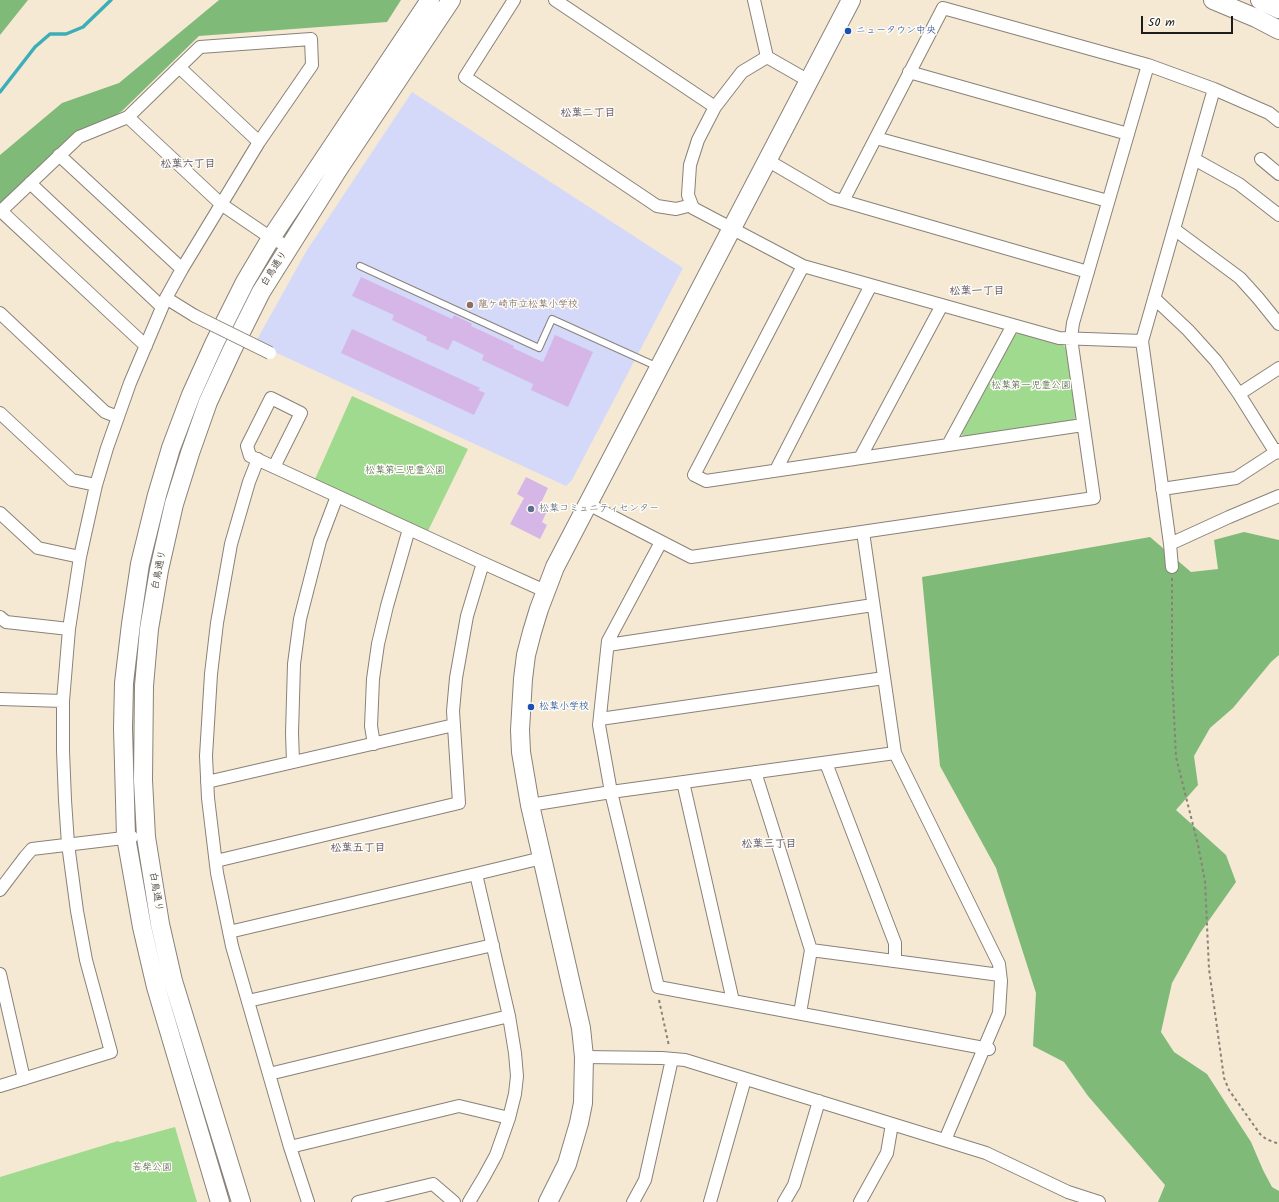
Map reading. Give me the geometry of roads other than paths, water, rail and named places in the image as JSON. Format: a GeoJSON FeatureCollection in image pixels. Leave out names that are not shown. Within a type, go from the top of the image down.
{"type":"FeatureCollection","features":[{"type":"Feature","properties":{"kind":"main road","name":"白鳥通り"},"geometry":{"type":"LineString","coordinates":[[220,1202],[156,987],[142,927],[126,836],[123,728],[124,684],[140,564],[159,488],[171,448],[191,395],[245,282],[271,238],[430,0]]}},
{"type":"Feature","properties":{"kind":"main road","name":"白鳥通り"},"geometry":{"type":"LineString","coordinates":[[241,1202],[173,981],[160,924],[146,837],[143,780],[144,686],[149,629],[158,577],[174,504],[208,402],[261,292],[339,168],[451,0]]}},
{"type":"Feature","properties":{"kind":"main road"},"geometry":{"type":"LineString","coordinates":[[548,1202],[567,1164],[579,1123],[583,1103],[584,1056],[581,1028],[575,997],[530,804],[521,752],[520,730],[526,655],[539,609],[555,567],[851,0]]}},
{"type":"Feature","properties":{"kind":"main road"},"geometry":{"type":"LineString","coordinates":[[1213,0],[1256,18],[1279,30]]}},
{"type":"Feature","properties":{"kind":"main road"},"geometry":{"type":"LineString","coordinates":[[1260,0],[1279,9]]}},
{"type":"Feature","properties":{"kind":"street"},"geometry":{"type":"LineString","coordinates":[[514,0],[465,77],[657,206],[676,209],[692,205]]}},
{"type":"Feature","properties":{"kind":"street"},"geometry":{"type":"LineString","coordinates":[[555,0],[715,107]]}},
{"type":"Feature","properties":{"kind":"street"},"geometry":{"type":"LineString","coordinates":[[754,0],[767,57],[809,81]]}},
{"type":"Feature","properties":{"kind":"street"},"geometry":{"type":"LineString","coordinates":[[843,201],[943,8],[1148,65],[1214,89],[1269,113],[1279,121]]}},
{"type":"Feature","properties":{"kind":"street"},"geometry":{"type":"LineString","coordinates":[[0,1086],[111,1052],[86,960],[77,911],[68,844],[63,751],[63,701],[69,629],[80,557],[96,485],[118,417],[164,303],[182,269],[259,142],[312,65],[311,39],[200,46],[128,117],[79,137],[0,212],[146,346]]}},
{"type":"Feature","properties":{"kind":"street"},"geometry":{"type":"LineString","coordinates":[[767,57],[742,72],[715,107],[698,140],[690,165],[688,195],[693,208],[803,266],[1059,338],[1142,341]]}},
{"type":"Feature","properties":{"kind":"street"},"geometry":{"type":"LineString","coordinates":[[588,504],[691,557],[1094,498],[1071,338],[1073,323],[1148,65]]}},
{"type":"Feature","properties":{"kind":"street"},"geometry":{"type":"LineString","coordinates":[[180,66],[259,142]]}},
{"type":"Feature","properties":{"kind":"street"},"geometry":{"type":"LineString","coordinates":[[910,72],[1128,134]]}},
{"type":"Feature","properties":{"kind":"street"},"geometry":{"type":"LineString","coordinates":[[1172,567],[1142,341],[1214,89]]}},
{"type":"Feature","properties":{"kind":"street"},"geometry":{"type":"LineString","coordinates":[[128,117],[221,204],[271,238],[289,247]]}},
{"type":"Feature","properties":{"kind":"street"},"geometry":{"type":"LineString","coordinates":[[876,138],[1108,201]]}},
{"type":"Feature","properties":{"kind":"street"},"geometry":{"type":"LineString","coordinates":[[59,155],[182,269]]}},
{"type":"Feature","properties":{"kind":"street"},"geometry":{"type":"LineString","coordinates":[[1194,158],[1239,184],[1279,215]]}},
{"type":"Feature","properties":{"kind":"street"},"geometry":{"type":"LineString","coordinates":[[1261,159],[1279,174]]}},
{"type":"Feature","properties":{"kind":"street"},"geometry":{"type":"LineString","coordinates":[[767,160],[832,198],[1088,272]]}},
{"type":"Feature","properties":{"kind":"street"},"geometry":{"type":"LineString","coordinates":[[30,183],[164,303],[195,316],[270,352]]}},
{"type":"Feature","properties":{"kind":"street"},"geometry":{"type":"LineString","coordinates":[[1174,229],[1240,278],[1279,324]]}},
{"type":"Feature","properties":{"kind":"street"},"geometry":{"type":"LineString","coordinates":[[803,266],[694,475],[706,481],[1083,425]]}},
{"type":"Feature","properties":{"kind":"street"},"geometry":{"type":"LineString","coordinates":[[776,470],[871,285]]}},
{"type":"Feature","properties":{"kind":"street"},"geometry":{"type":"LineString","coordinates":[[1154,298],[1188,330],[1216,361],[1277,452],[1236,478],[1162,489]]}},
{"type":"Feature","properties":{"kind":"street"},"geometry":{"type":"LineString","coordinates":[[860,458],[942,305]]}},
{"type":"Feature","properties":{"kind":"street"},"geometry":{"type":"LineString","coordinates":[[0,313],[105,412],[118,417]]}},
{"type":"Feature","properties":{"kind":"street"},"geometry":{"type":"LineString","coordinates":[[948,445],[1013,325]]}},
{"type":"Feature","properties":{"kind":"street"},"geometry":{"type":"LineString","coordinates":[[1239,394],[1279,368]]}},
{"type":"Feature","properties":{"kind":"street"},"geometry":{"type":"LineString","coordinates":[[274,467],[301,413],[271,398],[247,446],[250,456],[483,564],[545,591]]}},
{"type":"Feature","properties":{"kind":"street"},"geometry":{"type":"LineString","coordinates":[[0,413],[72,480],[96,485]]}},
{"type":"Feature","properties":{"kind":"street"},"geometry":{"type":"LineString","coordinates":[[258,459],[248,482],[231,544],[217,623],[211,674],[206,756],[207,782],[217,873],[232,946],[290,1147],[308,1202]]}},
{"type":"Feature","properties":{"kind":"street"},"geometry":{"type":"LineString","coordinates":[[293,762],[292,733],[294,664],[300,618],[320,541],[337,496]]}},
{"type":"Feature","properties":{"kind":"street"},"geometry":{"type":"LineString","coordinates":[[1170,544],[1279,496]]}},
{"type":"Feature","properties":{"kind":"street"},"geometry":{"type":"LineString","coordinates":[[0,513],[38,548],[80,557]]}},
{"type":"Feature","properties":{"kind":"street"},"geometry":{"type":"LineString","coordinates":[[374,744],[371,726],[373,679],[378,644],[386,606],[409,529]]}},
{"type":"Feature","properties":{"kind":"street"},"geometry":{"type":"LineString","coordinates":[[863,532],[895,753],[999,964],[1001,1000],[999,1013],[986,1048],[945,1140]]}},
{"type":"Feature","properties":{"kind":"street"},"geometry":{"type":"LineString","coordinates":[[661,542],[608,642],[599,724],[611,792],[658,987],[986,1048]]}},
{"type":"Feature","properties":{"kind":"street"},"geometry":{"type":"LineString","coordinates":[[216,861],[459,802],[453,712],[456,678],[467,616],[483,564]]}},
{"type":"Feature","properties":{"kind":"street"},"geometry":{"type":"LineString","coordinates":[[608,646],[873,605]]}},
{"type":"Feature","properties":{"kind":"street"},"geometry":{"type":"LineString","coordinates":[[0,617],[6,622],[69,629]]}},
{"type":"Feature","properties":{"kind":"street"},"geometry":{"type":"LineString","coordinates":[[600,719],[884,678]]}},
{"type":"Feature","properties":{"kind":"street"},"geometry":{"type":"LineString","coordinates":[[0,699],[63,701]]}},
{"type":"Feature","properties":{"kind":"street"},"geometry":{"type":"LineString","coordinates":[[207,782],[454,725]]}},
{"type":"Feature","properties":{"kind":"street"},"geometry":{"type":"LineString","coordinates":[[530,804],[895,753]]}},
{"type":"Feature","properties":{"kind":"street"},"geometry":{"type":"LineString","coordinates":[[826,763],[895,943],[895,961]]}},
{"type":"Feature","properties":{"kind":"street"},"geometry":{"type":"LineString","coordinates":[[755,772],[811,950],[800,1013]]}},
{"type":"Feature","properties":{"kind":"street"},"geometry":{"type":"LineString","coordinates":[[683,782],[733,1001]]}},
{"type":"Feature","properties":{"kind":"street"},"geometry":{"type":"LineString","coordinates":[[0,890],[32,849],[126,836],[146,837]]}},
{"type":"Feature","properties":{"kind":"street"},"geometry":{"type":"LineString","coordinates":[[229,932],[542,858]]}},
{"type":"Feature","properties":{"kind":"street"},"geometry":{"type":"LineString","coordinates":[[469,1202],[496,1155],[509,1118],[515,1094],[516,1076],[515,1053],[509,1016],[476,874]]}},
{"type":"Feature","properties":{"kind":"street"},"geometry":{"type":"LineString","coordinates":[[248,1001],[492,945]]}},
{"type":"Feature","properties":{"kind":"street"},"geometry":{"type":"LineString","coordinates":[[811,950],[1000,975]]}},
{"type":"Feature","properties":{"kind":"street"},"geometry":{"type":"LineString","coordinates":[[0,974],[24,1078]]}},
{"type":"Feature","properties":{"kind":"street"},"geometry":{"type":"LineString","coordinates":[[269,1074],[509,1016]]}},
{"type":"Feature","properties":{"kind":"street"},"geometry":{"type":"LineString","coordinates":[[584,1056],[685,1060],[986,1153],[1068,1192],[1099,1202]]}},
{"type":"Feature","properties":{"kind":"street"},"geometry":{"type":"LineString","coordinates":[[633,1202],[645,1180],[672,1059]]}},
{"type":"Feature","properties":{"kind":"street"},"geometry":{"type":"LineString","coordinates":[[710,1202],[745,1079]]}},
{"type":"Feature","properties":{"kind":"street"},"geometry":{"type":"LineString","coordinates":[[784,1202],[794,1185],[819,1102]]}},
{"type":"Feature","properties":{"kind":"street"},"geometry":{"type":"LineString","coordinates":[[290,1147],[459,1106],[509,1118]]}},
{"type":"Feature","properties":{"kind":"street"},"geometry":{"type":"LineString","coordinates":[[860,1202],[887,1153],[892,1124]]}},
{"type":"Feature","properties":{"kind":"street"},"geometry":{"type":"LineString","coordinates":[[358,1202],[433,1184],[454,1202]]}},
{"type":"Feature","properties":{"kind":"lane"},"geometry":{"type":"LineString","coordinates":[[360,266],[539,348],[552,319],[659,368]]}},
{"type":"Feature","properties":{"kind":"waterway"},"geometry":{"type":"LineString","coordinates":[[0,92],[35,47],[50,34],[66,34],[83,27],[111,0]]}},
{"type":"Feature","properties":{"kind":"place","name":"ニュータウン中央"},"geometry":{"type":"Point","coordinates":[848,31]}},
{"type":"Feature","properties":{"kind":"place","name":"龍ケ崎市立松葉小学校"},"geometry":{"type":"Point","coordinates":[470,305]}},
{"type":"Feature","properties":{"kind":"place","name":"松葉コミュニティセンター"},"geometry":{"type":"Point","coordinates":[531,509]}},
{"type":"Feature","properties":{"kind":"place","name":"松葉小学校"},"geometry":{"type":"Point","coordinates":[531,707]}},
{"type":"Feature","properties":{"kind":"district","name":"松葉二丁目"},"geometry":{"type":"Point","coordinates":[588,114]}},
{"type":"Feature","properties":{"kind":"district","name":"松葉六丁目"},"geometry":{"type":"Point","coordinates":[188,165]}},
{"type":"Feature","properties":{"kind":"district","name":"松葉一丁目"},"geometry":{"type":"Point","coordinates":[977,292]}},
{"type":"Feature","properties":{"kind":"district","name":"松葉三丁目"},"geometry":{"type":"Point","coordinates":[769,845]}},
{"type":"Feature","properties":{"kind":"district","name":"松葉五丁目"},"geometry":{"type":"Point","coordinates":[358,849]}},
{"type":"Feature","properties":{"kind":"park label","name":"松葉第一児童公園"},"geometry":{"type":"Point","coordinates":[1031,386]}},
{"type":"Feature","properties":{"kind":"park label","name":"松葉第三児童公園"},"geometry":{"type":"Point","coordinates":[405,471]}},
{"type":"Feature","properties":{"kind":"park label","name":"若柴公園"},"geometry":{"type":"Point","coordinates":[152,1168]}}]}
